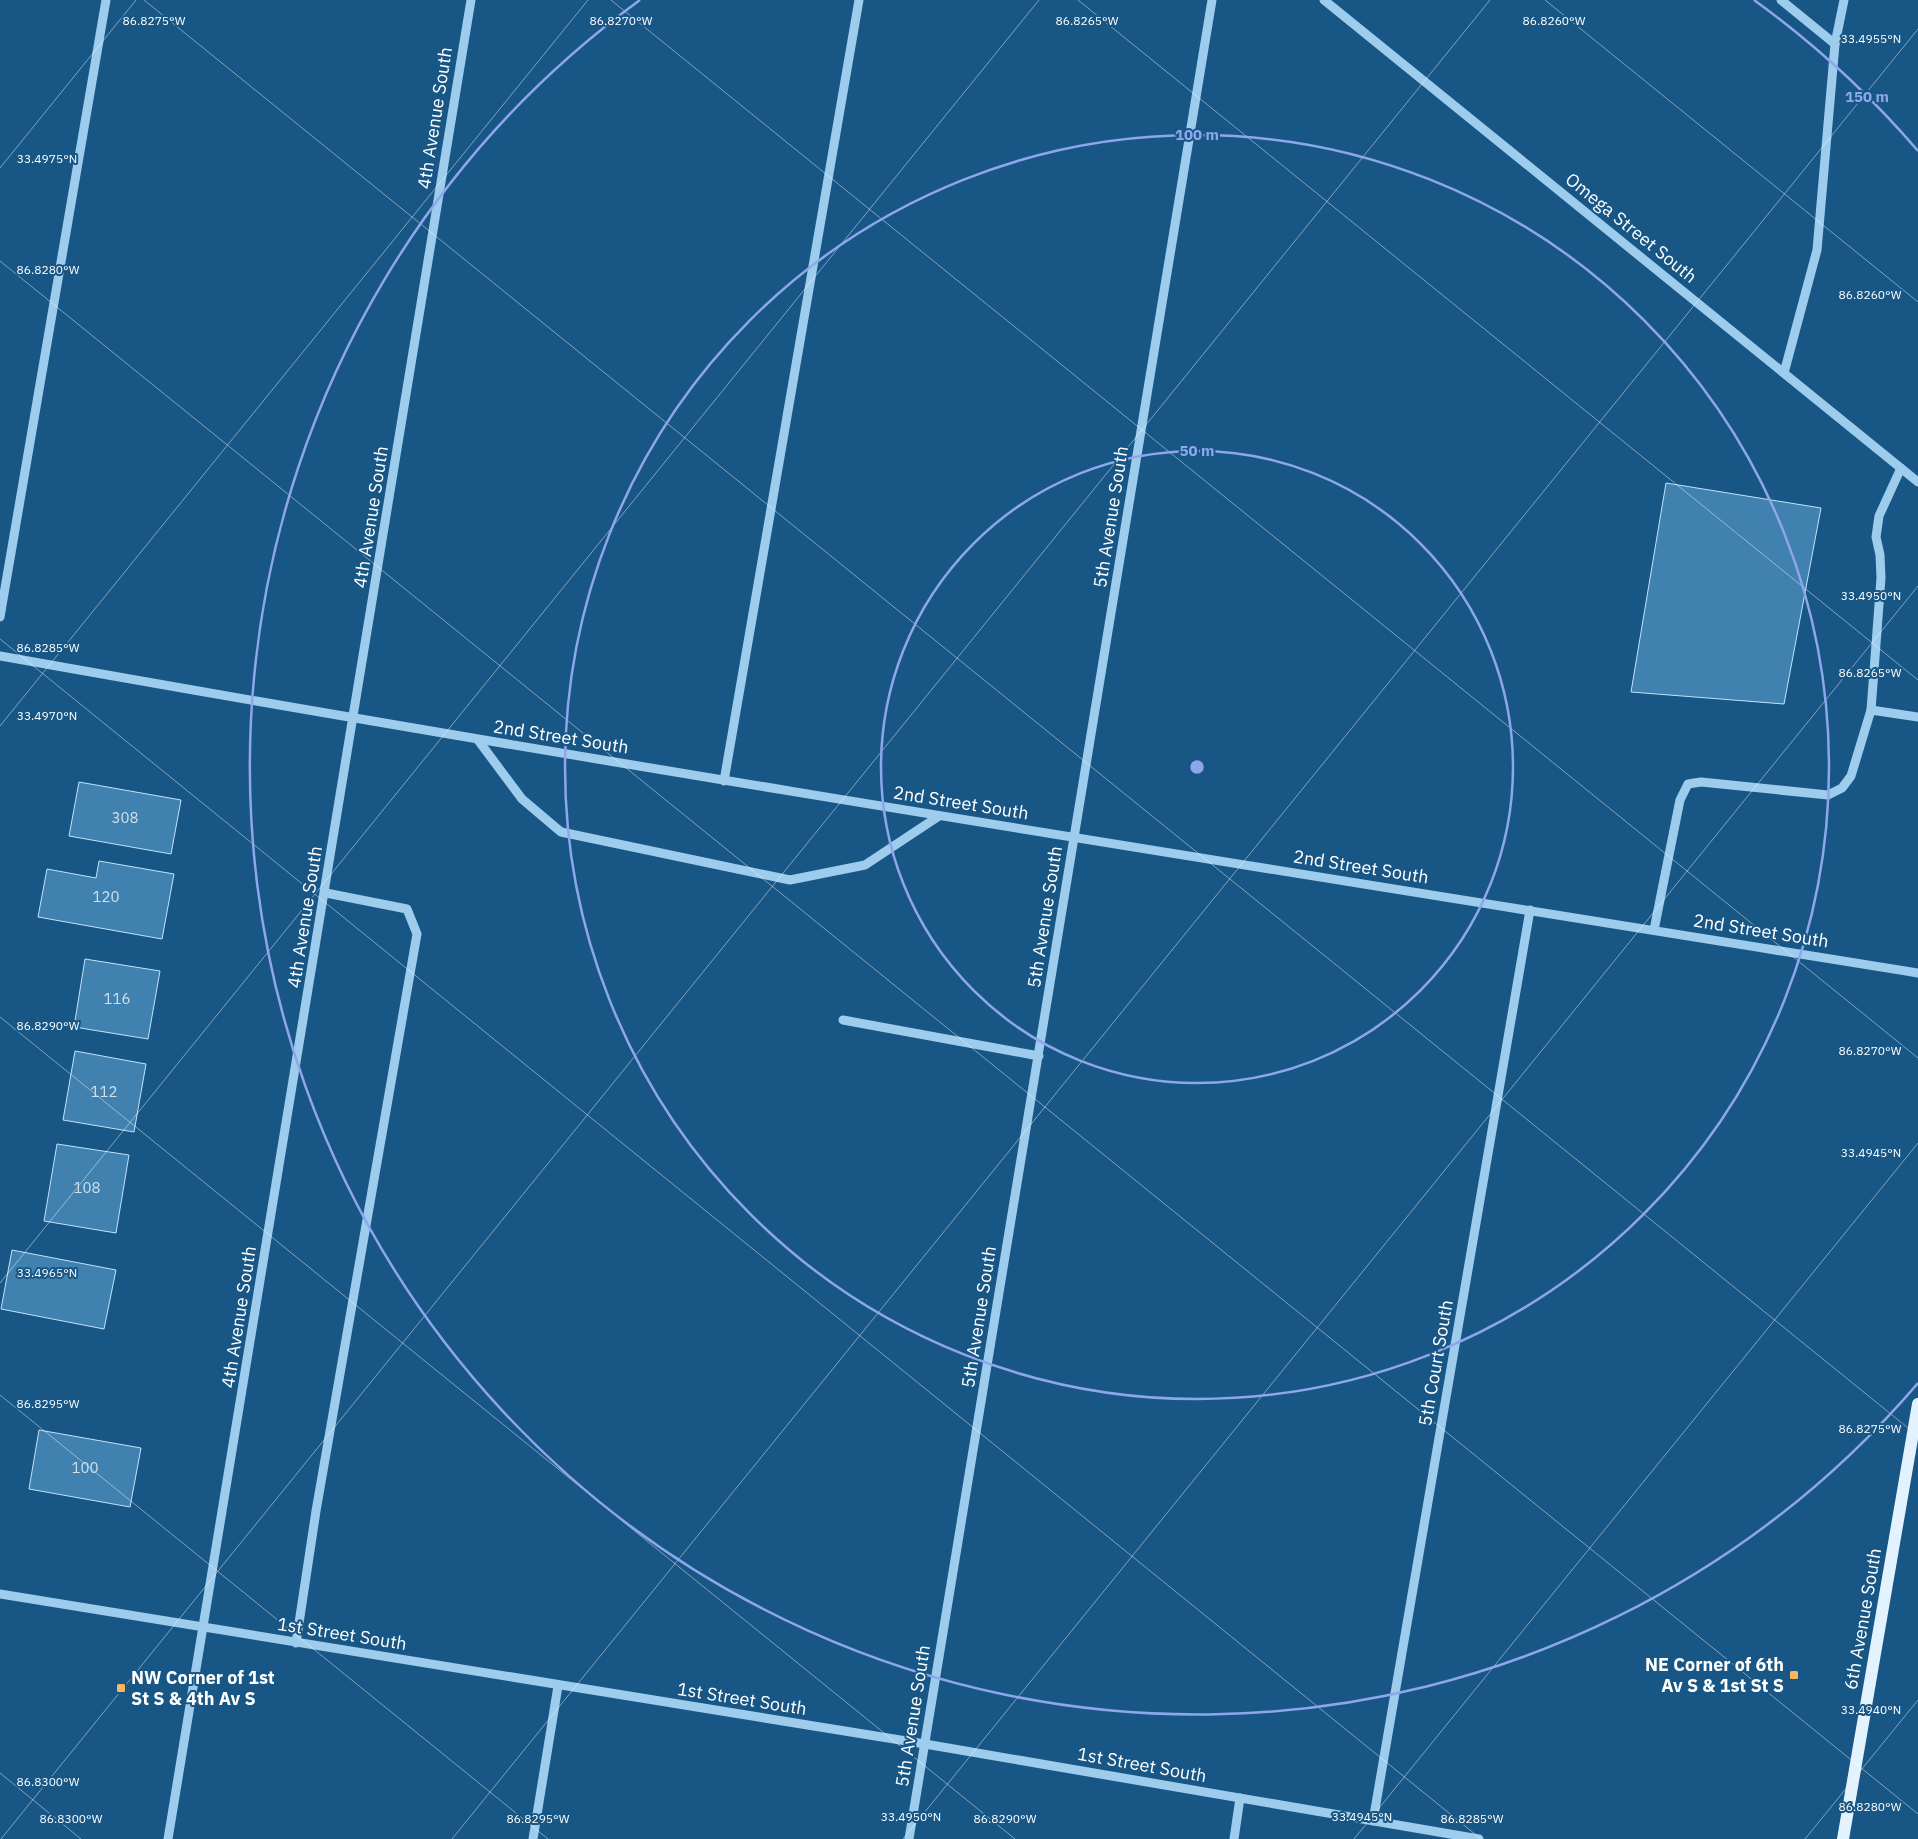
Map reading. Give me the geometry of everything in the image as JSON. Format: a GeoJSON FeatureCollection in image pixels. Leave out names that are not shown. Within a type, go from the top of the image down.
{"type":"FeatureCollection","features":[{"type":"Feature","properties":{"kind":"main road","name":"6th Avenue South"},"geometry":{"type":"LineString","coordinates":[[1844,1839],[1918,1404]]}},
{"type":"Feature","properties":{"kind":"street"},"geometry":{"type":"LineString","coordinates":[[0,617],[106,0]]}},
{"type":"Feature","properties":{"kind":"street","name":"4th Avenue South"},"geometry":{"type":"LineString","coordinates":[[168,1839],[326,893],[471,0]]}},
{"type":"Feature","properties":{"kind":"street"},"geometry":{"type":"LineString","coordinates":[[724,780],[859,0]]}},
{"type":"Feature","properties":{"kind":"street","name":"5th Avenue South"},"geometry":{"type":"LineString","coordinates":[[909,1839],[1212,0]]}},
{"type":"Feature","properties":{"kind":"street","name":"Omega Street South"},"geometry":{"type":"LineString","coordinates":[[1324,0],[1918,482]]}},
{"type":"Feature","properties":{"kind":"street"},"geometry":{"type":"LineString","coordinates":[[1781,0],[1836,44]]}},
{"type":"Feature","properties":{"kind":"street"},"geometry":{"type":"LineString","coordinates":[[1784,373],[1817,250],[1836,44],[1844,0]]}},
{"type":"Feature","properties":{"kind":"street"},"geometry":{"type":"LineString","coordinates":[[1654,930],[1680,800],[1688,784],[1702,782],[1828,794],[1842,788],[1851,776],[1871,710],[1881,578],[1880,555],[1876,537],[1879,516],[1901,468]]}},
{"type":"Feature","properties":{"kind":"street","name":"2nd Street South"},"geometry":{"type":"LineString","coordinates":[[0,656],[478,740],[1918,973]]}},
{"type":"Feature","properties":{"kind":"street"},"geometry":{"type":"LineString","coordinates":[[1871,710],[1918,717]]}},
{"type":"Feature","properties":{"kind":"street"},"geometry":{"type":"LineString","coordinates":[[478,740],[522,799],[561,832],[790,880],[865,865],[940,816]]}},
{"type":"Feature","properties":{"kind":"street"},"geometry":{"type":"LineString","coordinates":[[296,1643],[316,1511],[417,934],[407,909],[326,893]]}},
{"type":"Feature","properties":{"kind":"street","name":"5th Court South"},"geometry":{"type":"LineString","coordinates":[[1373,1821],[1530,910]]}},
{"type":"Feature","properties":{"kind":"street"},"geometry":{"type":"LineString","coordinates":[[843,1020],[1039,1056]]}},
{"type":"Feature","properties":{"kind":"street","name":"1st Street South"},"geometry":{"type":"LineString","coordinates":[[0,1594],[925,1744],[1479,1839]]}},
{"type":"Feature","properties":{"kind":"street"},"geometry":{"type":"LineString","coordinates":[[533,1839],[558,1686]]}},
{"type":"Feature","properties":{"kind":"street"},"geometry":{"type":"LineString","coordinates":[[1234,1839],[1240,1798]]}},
{"type":"Feature","properties":{"kind":"building"},"geometry":{"type":"Polygon","coordinates":[[[1666,483],[1821,508],[1784,704],[1631,692],[1666,483]]]}},
{"type":"Feature","properties":{"kind":"building"},"geometry":{"type":"Polygon","coordinates":[[[79,782],[181,800],[171,854],[69,836],[79,782]]]}},
{"type":"Feature","properties":{"kind":"building"},"geometry":{"type":"Polygon","coordinates":[[[99,861],[174,874],[162,939],[38,917],[47,869],[96,878],[99,861]]]}},
{"type":"Feature","properties":{"kind":"building"},"geometry":{"type":"Polygon","coordinates":[[[85,959],[160,971],[148,1039],[74,1027],[85,959]]]}},
{"type":"Feature","properties":{"kind":"building"},"geometry":{"type":"Polygon","coordinates":[[[75,1051],[146,1064],[134,1132],[63,1120],[75,1051]]]}},
{"type":"Feature","properties":{"kind":"building"},"geometry":{"type":"Polygon","coordinates":[[[57,1144],[129,1155],[116,1233],[44,1221],[57,1144]]]}},
{"type":"Feature","properties":{"kind":"building"},"geometry":{"type":"Polygon","coordinates":[[[12,1250],[116,1270],[104,1329],[1,1309],[12,1250]]]}},
{"type":"Feature","properties":{"kind":"building"},"geometry":{"type":"Polygon","coordinates":[[[39,1430],[141,1448],[130,1507],[29,1489],[39,1430]]]}},
{"type":"Feature","properties":{"kind":"place","name":"NE Corner of 6th Av S & 1st St S"},"geometry":{"type":"Point","coordinates":[1794,1675]}},
{"type":"Feature","properties":{"kind":"place","name":"NW Corner of 1st St S & 4th Av S"},"geometry":{"type":"Point","coordinates":[121,1688]}}]}
